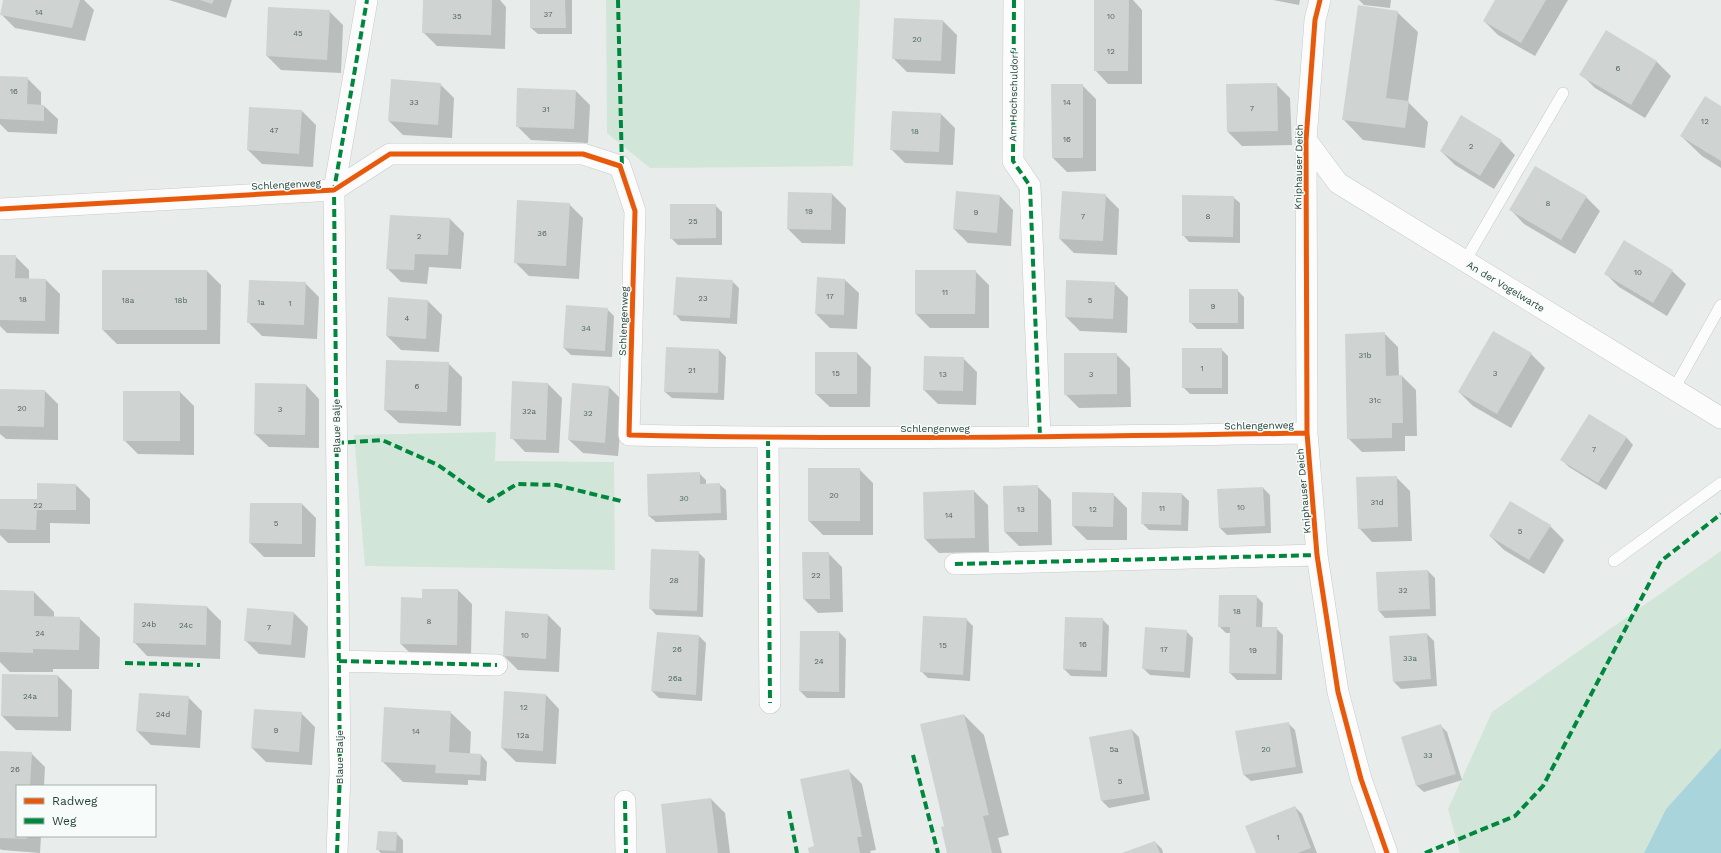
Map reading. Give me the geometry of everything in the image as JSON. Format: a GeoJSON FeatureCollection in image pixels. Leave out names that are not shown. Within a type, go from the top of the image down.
{"type":"FeatureCollection","features":[{"type":"Feature","properties":{"kind":"street","name":"Schlengenweg"},"geometry":{"type":"LineString","coordinates":[[334,190],[367,0]]}},
{"type":"Feature","properties":{"kind":"street","name":"Am Hochschuldorf"},"geometry":{"type":"LineString","coordinates":[[1014,0],[1013,161],[1030,186],[1040,437]]}},
{"type":"Feature","properties":{"kind":"street","name":"Kniphauser Deich"},"geometry":{"type":"LineString","coordinates":[[1320,0],[1315,20],[1306,140],[1306,433],[1317,554],[1338,692],[1361,779],[1386,853]]}},
{"type":"Feature","properties":{"kind":"street","name":"An der Vogelwarte"},"geometry":{"type":"LineString","coordinates":[[1306,140],[1338,183],[1721,418]]}},
{"type":"Feature","properties":{"kind":"street","name":"Schlengenweg"},"geometry":{"type":"LineString","coordinates":[[0,209],[334,190],[390,154],[583,154],[620,166],[635,211],[629,435],[768,438],[1040,437],[1306,433]]}},
{"type":"Feature","properties":{"kind":"street","name":"Blaue Balje"},"geometry":{"type":"LineString","coordinates":[[334,190],[340,773],[337,853]]}},
{"type":"Feature","properties":{"kind":"street"},"geometry":{"type":"LineString","coordinates":[[768,438],[770,703]]}},
{"type":"Feature","properties":{"kind":"street"},"geometry":{"type":"LineString","coordinates":[[955,564],[1317,554]]}},
{"type":"Feature","properties":{"kind":"street"},"geometry":{"type":"LineString","coordinates":[[339,661],[497,665]]}},
{"type":"Feature","properties":{"kind":"street"},"geometry":{"type":"LineString","coordinates":[[625,801],[626,853]]}},
{"type":"Feature","properties":{"kind":"lane"},"geometry":{"type":"LineString","coordinates":[[1465,261],[1563,93]]}},
{"type":"Feature","properties":{"kind":"lane"},"geometry":{"type":"LineString","coordinates":[[1674,389],[1721,305]]}},
{"type":"Feature","properties":{"kind":"lane"},"geometry":{"type":"LineString","coordinates":[[1614,561],[1721,483]]}},
{"type":"Feature","properties":{"kind":"green space"},"geometry":{"type":"Polygon","coordinates":[[[606,0],[860,0],[853,166],[650,168],[607,133],[606,0]]]}},
{"type":"Feature","properties":{"kind":"green space"},"geometry":{"type":"Polygon","coordinates":[[[496,432],[495,461],[614,462],[615,570],[365,566],[354,435],[496,432]]]}},
{"type":"Feature","properties":{"kind":"green space"},"geometry":{"type":"Polygon","coordinates":[[[1721,551],[1721,748],[1666,809],[1644,853],[1460,853],[1448,809],[1492,712],[1721,551]]]}},
{"type":"Feature","properties":{"kind":"water"},"geometry":{"type":"Polygon","coordinates":[[[1721,748],[1721,853],[1644,853],[1666,809],[1721,748]]]}},
{"type":"Feature","properties":{"kind":"building"},"geometry":{"type":"Polygon","coordinates":[[[3,0],[80,0],[72,28],[0,15],[3,0]]]}},
{"type":"Feature","properties":{"kind":"building"},"geometry":{"type":"Polygon","coordinates":[[[200,0],[214,0],[212,4],[200,0]]]}},
{"type":"Feature","properties":{"kind":"building"},"geometry":{"type":"Polygon","coordinates":[[[423,0],[492,0],[491,35],[422,33],[423,0]]]}},
{"type":"Feature","properties":{"kind":"building"},"geometry":{"type":"Polygon","coordinates":[[[530,0],[565,0],[566,28],[530,28],[530,0]]]}},
{"type":"Feature","properties":{"kind":"building"},"geometry":{"type":"Polygon","coordinates":[[[1094,0],[1129,0],[1128,71],[1094,71],[1094,0]]]}},
{"type":"Feature","properties":{"kind":"building"},"geometry":{"type":"Polygon","coordinates":[[[1495,0],[1546,0],[1521,43],[1483,21],[1495,0]]]}},
{"type":"Feature","properties":{"kind":"building"},"geometry":{"type":"Polygon","coordinates":[[[1358,5],[1398,11],[1386,98],[1409,101],[1405,128],[1342,120],[1358,5]]]}},
{"type":"Feature","properties":{"kind":"building"},"geometry":{"type":"Polygon","coordinates":[[[268,7],[330,10],[327,60],[266,56],[268,7]]]}},
{"type":"Feature","properties":{"kind":"building"},"geometry":{"type":"Polygon","coordinates":[[[894,18],[943,20],[941,61],[892,59],[894,18]]]}},
{"type":"Feature","properties":{"kind":"building"},"geometry":{"type":"Polygon","coordinates":[[[1606,30],[1657,61],[1631,105],[1579,75],[1606,30]]]}},
{"type":"Feature","properties":{"kind":"building"},"geometry":{"type":"Polygon","coordinates":[[[0,76],[28,77],[27,104],[44,105],[44,121],[0,119],[0,76]]]}},
{"type":"Feature","properties":{"kind":"building"},"geometry":{"type":"Polygon","coordinates":[[[391,79],[441,83],[438,125],[388,121],[391,79]]]}},
{"type":"Feature","properties":{"kind":"building"},"geometry":{"type":"Polygon","coordinates":[[[1277,83],[1278,131],[1227,132],[1226,84],[1277,83]]]}},
{"type":"Feature","properties":{"kind":"building"},"geometry":{"type":"Polygon","coordinates":[[[1051,84],[1083,84],[1083,158],[1052,158],[1051,84]]]}},
{"type":"Feature","properties":{"kind":"building"},"geometry":{"type":"Polygon","coordinates":[[[517,88],[576,90],[574,129],[516,127],[517,88]]]}},
{"type":"Feature","properties":{"kind":"building"},"geometry":{"type":"Polygon","coordinates":[[[1705,96],[1721,106],[1721,161],[1680,136],[1705,96]]]}},
{"type":"Feature","properties":{"kind":"building"},"geometry":{"type":"Polygon","coordinates":[[[249,107],[302,110],[299,154],[247,150],[249,107]]]}},
{"type":"Feature","properties":{"kind":"building"},"geometry":{"type":"Polygon","coordinates":[[[892,111],[941,113],[939,152],[890,150],[892,111]]]}},
{"type":"Feature","properties":{"kind":"building"},"geometry":{"type":"Polygon","coordinates":[[[1461,115],[1502,140],[1480,176],[1440,151],[1461,115]]]}},
{"type":"Feature","properties":{"kind":"building"},"geometry":{"type":"Polygon","coordinates":[[[1535,166],[1587,196],[1561,240],[1509,210],[1535,166]]]}},
{"type":"Feature","properties":{"kind":"building"},"geometry":{"type":"Polygon","coordinates":[[[956,191],[1000,195],[997,233],[953,229],[956,191]]]}},
{"type":"Feature","properties":{"kind":"building"},"geometry":{"type":"Polygon","coordinates":[[[1062,191],[1106,194],[1103,241],[1059,239],[1062,191]]]}},
{"type":"Feature","properties":{"kind":"building"},"geometry":{"type":"Polygon","coordinates":[[[788,192],[832,193],[831,230],[787,229],[788,192]]]}},
{"type":"Feature","properties":{"kind":"building"},"geometry":{"type":"Polygon","coordinates":[[[1182,195],[1234,196],[1233,237],[1182,236],[1182,195]]]}},
{"type":"Feature","properties":{"kind":"building"},"geometry":{"type":"Polygon","coordinates":[[[517,200],[570,203],[566,266],[514,263],[517,200]]]}},
{"type":"Feature","properties":{"kind":"building"},"geometry":{"type":"Polygon","coordinates":[[[670,204],[716,204],[716,238],[670,239],[670,204]]]}},
{"type":"Feature","properties":{"kind":"building"},"geometry":{"type":"Polygon","coordinates":[[[390,215],[450,218],[448,255],[415,254],[414,270],[386,269],[390,215]]]}},
{"type":"Feature","properties":{"kind":"building"},"geometry":{"type":"Polygon","coordinates":[[[1624,240],[1673,270],[1653,303],[1604,274],[1624,240]]]}},
{"type":"Feature","properties":{"kind":"building"},"geometry":{"type":"Polygon","coordinates":[[[0,255],[16,255],[15,278],[46,279],[45,321],[0,320],[0,255]]]}},
{"type":"Feature","properties":{"kind":"building"},"geometry":{"type":"Polygon","coordinates":[[[102,270],[207,270],[207,330],[102,330],[102,270]]]}},
{"type":"Feature","properties":{"kind":"building"},"geometry":{"type":"Polygon","coordinates":[[[915,270],[976,270],[975,314],[915,314],[915,270]]]}},
{"type":"Feature","properties":{"kind":"building"},"geometry":{"type":"Polygon","coordinates":[[[676,277],[733,280],[730,318],[673,315],[676,277]]]}},
{"type":"Feature","properties":{"kind":"building"},"geometry":{"type":"Polygon","coordinates":[[[817,277],[845,279],[844,315],[815,314],[817,277]]]}},
{"type":"Feature","properties":{"kind":"building"},"geometry":{"type":"Polygon","coordinates":[[[249,280],[306,282],[304,325],[247,323],[249,280]]]}},
{"type":"Feature","properties":{"kind":"building"},"geometry":{"type":"Polygon","coordinates":[[[1066,280],[1115,282],[1113,319],[1065,317],[1066,280]]]}},
{"type":"Feature","properties":{"kind":"building"},"geometry":{"type":"Polygon","coordinates":[[[1189,289],[1238,289],[1238,323],[1189,323],[1189,289]]]}},
{"type":"Feature","properties":{"kind":"building"},"geometry":{"type":"Polygon","coordinates":[[[388,297],[428,300],[426,339],[386,336],[388,297]]]}},
{"type":"Feature","properties":{"kind":"building"},"geometry":{"type":"Polygon","coordinates":[[[566,305],[608,308],[605,351],[563,348],[566,305]]]}},
{"type":"Feature","properties":{"kind":"building"},"geometry":{"type":"Polygon","coordinates":[[[1493,331],[1532,353],[1497,414],[1458,392],[1493,331]]]}},
{"type":"Feature","properties":{"kind":"building"},"geometry":{"type":"Polygon","coordinates":[[[1385,332],[1386,376],[1402,375],[1403,423],[1392,423],[1392,438],[1347,439],[1345,334],[1385,332]]]}},
{"type":"Feature","properties":{"kind":"building"},"geometry":{"type":"Polygon","coordinates":[[[666,347],[719,349],[718,393],[664,392],[666,347]]]}},
{"type":"Feature","properties":{"kind":"building"},"geometry":{"type":"Polygon","coordinates":[[[1182,348],[1222,348],[1222,388],[1182,388],[1182,348]]]}},
{"type":"Feature","properties":{"kind":"building"},"geometry":{"type":"Polygon","coordinates":[[[815,352],[857,352],[857,394],[815,394],[815,352]]]}},
{"type":"Feature","properties":{"kind":"building"},"geometry":{"type":"Polygon","coordinates":[[[1064,353],[1117,353],[1117,394],[1064,395],[1064,353]]]}},
{"type":"Feature","properties":{"kind":"building"},"geometry":{"type":"Polygon","coordinates":[[[924,356],[964,357],[963,391],[923,390],[924,356]]]}},
{"type":"Feature","properties":{"kind":"building"},"geometry":{"type":"Polygon","coordinates":[[[386,360],[449,362],[447,412],[384,410],[386,360]]]}},
{"type":"Feature","properties":{"kind":"building"},"geometry":{"type":"Polygon","coordinates":[[[512,381],[548,383],[546,440],[510,439],[512,381]]]}},
{"type":"Feature","properties":{"kind":"building"},"geometry":{"type":"Polygon","coordinates":[[[255,383],[306,384],[305,435],[254,434],[255,383]]]}},
{"type":"Feature","properties":{"kind":"building"},"geometry":{"type":"Polygon","coordinates":[[[572,383],[609,386],[605,443],[568,440],[572,383]]]}},
{"type":"Feature","properties":{"kind":"building"},"geometry":{"type":"Polygon","coordinates":[[[0,389],[45,390],[44,427],[0,426],[0,389]]]}},
{"type":"Feature","properties":{"kind":"building"},"geometry":{"type":"Polygon","coordinates":[[[123,391],[180,391],[180,441],[123,441],[123,391]]]}},
{"type":"Feature","properties":{"kind":"building"},"geometry":{"type":"Polygon","coordinates":[[[1589,414],[1627,437],[1598,483],[1560,460],[1589,414]]]}},
{"type":"Feature","properties":{"kind":"building"},"geometry":{"type":"Polygon","coordinates":[[[808,468],[860,468],[860,521],[808,521],[808,468]]]}},
{"type":"Feature","properties":{"kind":"building"},"geometry":{"type":"Polygon","coordinates":[[[700,472],[700,484],[720,483],[721,513],[648,516],[647,474],[700,472]]]}},
{"type":"Feature","properties":{"kind":"building"},"geometry":{"type":"Polygon","coordinates":[[[1397,476],[1398,527],[1358,529],[1356,477],[1397,476]]]}},
{"type":"Feature","properties":{"kind":"building"},"geometry":{"type":"Polygon","coordinates":[[[37,483],[76,484],[76,510],[37,510],[36,530],[0,529],[0,499],[37,499],[37,483]]]}},
{"type":"Feature","properties":{"kind":"building"},"geometry":{"type":"Polygon","coordinates":[[[1038,485],[1038,532],[1004,532],[1003,486],[1038,485]]]}},
{"type":"Feature","properties":{"kind":"building"},"geometry":{"type":"Polygon","coordinates":[[[1263,487],[1265,526],[1219,528],[1217,489],[1263,487]]]}},
{"type":"Feature","properties":{"kind":"building"},"geometry":{"type":"Polygon","coordinates":[[[974,490],[975,538],[924,539],[923,492],[974,490]]]}},
{"type":"Feature","properties":{"kind":"building"},"geometry":{"type":"Polygon","coordinates":[[[1072,492],[1114,493],[1113,527],[1072,526],[1072,492]]]}},
{"type":"Feature","properties":{"kind":"building"},"geometry":{"type":"Polygon","coordinates":[[[1142,492],[1182,493],[1181,525],[1141,524],[1142,492]]]}},
{"type":"Feature","properties":{"kind":"building"},"geometry":{"type":"Polygon","coordinates":[[[1510,501],[1551,525],[1529,560],[1489,536],[1510,501]]]}},
{"type":"Feature","properties":{"kind":"building"},"geometry":{"type":"Polygon","coordinates":[[[250,503],[302,503],[302,544],[249,543],[250,503]]]}},
{"type":"Feature","properties":{"kind":"building"},"geometry":{"type":"Polygon","coordinates":[[[651,549],[699,551],[697,611],[649,609],[651,549]]]}},
{"type":"Feature","properties":{"kind":"building"},"geometry":{"type":"Polygon","coordinates":[[[802,552],[829,552],[830,599],[803,599],[802,552]]]}},
{"type":"Feature","properties":{"kind":"building"},"geometry":{"type":"Polygon","coordinates":[[[1428,570],[1430,609],[1378,611],[1376,572],[1428,570]]]}},
{"type":"Feature","properties":{"kind":"building"},"geometry":{"type":"Polygon","coordinates":[[[422,589],[458,589],[457,645],[400,644],[401,597],[422,598],[422,589]]]}},
{"type":"Feature","properties":{"kind":"building"},"geometry":{"type":"Polygon","coordinates":[[[0,590],[34,591],[34,616],[80,617],[79,650],[33,649],[33,653],[0,652],[0,590]]]}},
{"type":"Feature","properties":{"kind":"building"},"geometry":{"type":"Polygon","coordinates":[[[1219,595],[1257,595],[1256,627],[1277,627],[1276,674],[1229,673],[1230,627],[1218,627],[1219,595]]]}},
{"type":"Feature","properties":{"kind":"building"},"geometry":{"type":"Polygon","coordinates":[[[134,603],[207,606],[206,645],[133,643],[134,603]]]}},
{"type":"Feature","properties":{"kind":"building"},"geometry":{"type":"Polygon","coordinates":[[[247,608],[294,612],[291,645],[244,641],[247,608]]]}},
{"type":"Feature","properties":{"kind":"building"},"geometry":{"type":"Polygon","coordinates":[[[505,611],[548,614],[546,659],[503,656],[505,611]]]}},
{"type":"Feature","properties":{"kind":"building"},"geometry":{"type":"Polygon","coordinates":[[[923,616],[967,618],[963,675],[920,672],[923,616]]]}},
{"type":"Feature","properties":{"kind":"building"},"geometry":{"type":"Polygon","coordinates":[[[1065,617],[1103,618],[1101,671],[1063,669],[1065,617]]]}},
{"type":"Feature","properties":{"kind":"building"},"geometry":{"type":"Polygon","coordinates":[[[1145,627],[1187,630],[1184,672],[1142,669],[1145,627]]]}},
{"type":"Feature","properties":{"kind":"building"},"geometry":{"type":"Polygon","coordinates":[[[800,631],[839,631],[839,692],[799,691],[800,631]]]}},
{"type":"Feature","properties":{"kind":"building"},"geometry":{"type":"Polygon","coordinates":[[[657,632],[699,635],[696,695],[651,691],[657,632]]]}},
{"type":"Feature","properties":{"kind":"building"},"geometry":{"type":"Polygon","coordinates":[[[1427,633],[1431,679],[1393,682],[1389,636],[1427,633]]]}},
{"type":"Feature","properties":{"kind":"building"},"geometry":{"type":"Polygon","coordinates":[[[2,674],[58,675],[58,717],[1,716],[2,674]]]}},
{"type":"Feature","properties":{"kind":"building"},"geometry":{"type":"Polygon","coordinates":[[[504,691],[546,694],[543,751],[501,748],[504,691]]]}},
{"type":"Feature","properties":{"kind":"building"},"geometry":{"type":"Polygon","coordinates":[[[139,693],[189,696],[186,735],[136,731],[139,693]]]}},
{"type":"Feature","properties":{"kind":"building"},"geometry":{"type":"Polygon","coordinates":[[[384,707],[451,711],[449,752],[481,754],[480,775],[435,773],[436,765],[381,762],[384,707]]]}},
{"type":"Feature","properties":{"kind":"building"},"geometry":{"type":"Polygon","coordinates":[[[254,709],[302,712],[299,752],[251,748],[254,709]]]}},
{"type":"Feature","properties":{"kind":"building"},"geometry":{"type":"Polygon","coordinates":[[[964,714],[989,815],[983,816],[992,853],[947,853],[941,827],[944,826],[920,724],[964,714]]]}},
{"type":"Feature","properties":{"kind":"building"},"geometry":{"type":"Polygon","coordinates":[[[1289,722],[1296,767],[1243,775],[1235,731],[1289,722]]]}},
{"type":"Feature","properties":{"kind":"building"},"geometry":{"type":"Polygon","coordinates":[[[1441,724],[1456,774],[1416,786],[1401,737],[1441,724]]]}},
{"type":"Feature","properties":{"kind":"building"},"geometry":{"type":"Polygon","coordinates":[[[1132,729],[1144,794],[1101,801],[1089,737],[1132,729]]]}},
{"type":"Feature","properties":{"kind":"building"},"geometry":{"type":"Polygon","coordinates":[[[0,751],[32,752],[30,785],[16,785],[16,837],[27,837],[27,839],[0,838],[0,751]]]}},
{"type":"Feature","properties":{"kind":"building"},"geometry":{"type":"Polygon","coordinates":[[[849,769],[862,837],[857,837],[860,853],[809,853],[808,848],[814,846],[800,779],[849,769]]]}},
{"type":"Feature","properties":{"kind":"building"},"geometry":{"type":"Polygon","coordinates":[[[711,798],[718,853],[666,853],[661,804],[711,798]]]}},
{"type":"Feature","properties":{"kind":"building"},"geometry":{"type":"Polygon","coordinates":[[[1295,806],[1311,848],[1298,853],[1256,853],[1245,826],[1295,806]]]}},
{"type":"Feature","properties":{"kind":"building"},"geometry":{"type":"Polygon","coordinates":[[[378,831],[397,832],[396,851],[376,850],[378,831]]]}},
{"type":"Feature","properties":{"kind":"building"},"geometry":{"type":"Polygon","coordinates":[[[1155,841],[1160,853],[1122,853],[1155,841]]]}},
{"type":"Feature","properties":{"kind":"marked path"},"geometry":{"type":"LineString","coordinates":[[337,853],[340,773],[334,190],[367,0]]}},
{"type":"Feature","properties":{"kind":"marked path"},"geometry":{"type":"LineString","coordinates":[[618,0],[622,169]]}},
{"type":"Feature","properties":{"kind":"marked path"},"geometry":{"type":"LineString","coordinates":[[1014,0],[1013,161],[1030,186],[1040,437]]}},
{"type":"Feature","properties":{"kind":"marked path"},"geometry":{"type":"LineString","coordinates":[[768,438],[770,703]]}},
{"type":"Feature","properties":{"kind":"marked path"},"geometry":{"type":"LineString","coordinates":[[336,443],[382,440],[438,465],[489,501],[517,484],[556,485],[621,501]]}},
{"type":"Feature","properties":{"kind":"marked path"},"geometry":{"type":"LineString","coordinates":[[1425,853],[1515,816],[1543,786],[1661,561],[1721,514]]}},
{"type":"Feature","properties":{"kind":"marked path"},"geometry":{"type":"LineString","coordinates":[[955,564],[1317,555]]}},
{"type":"Feature","properties":{"kind":"marked path"},"geometry":{"type":"LineString","coordinates":[[339,661],[497,665]]}},
{"type":"Feature","properties":{"kind":"marked path"},"geometry":{"type":"LineString","coordinates":[[125,663],[200,665]]}},
{"type":"Feature","properties":{"kind":"marked path"},"geometry":{"type":"LineString","coordinates":[[913,755],[938,853]]}},
{"type":"Feature","properties":{"kind":"marked path"},"geometry":{"type":"LineString","coordinates":[[625,801],[626,853]]}},
{"type":"Feature","properties":{"kind":"marked path"},"geometry":{"type":"LineString","coordinates":[[789,811],[797,853]]}},
{"type":"Feature","properties":{"kind":"cycle path"},"geometry":{"type":"LineString","coordinates":[[1320,0],[1315,20],[1306,140],[1307,433],[1317,555],[1338,692],[1361,779],[1387,853]]}},
{"type":"Feature","properties":{"kind":"cycle path"},"geometry":{"type":"LineString","coordinates":[[0,209],[334,190],[390,154],[583,154],[620,166],[635,211],[629,435],[714,437],[968,437],[1307,433]]}}]}
